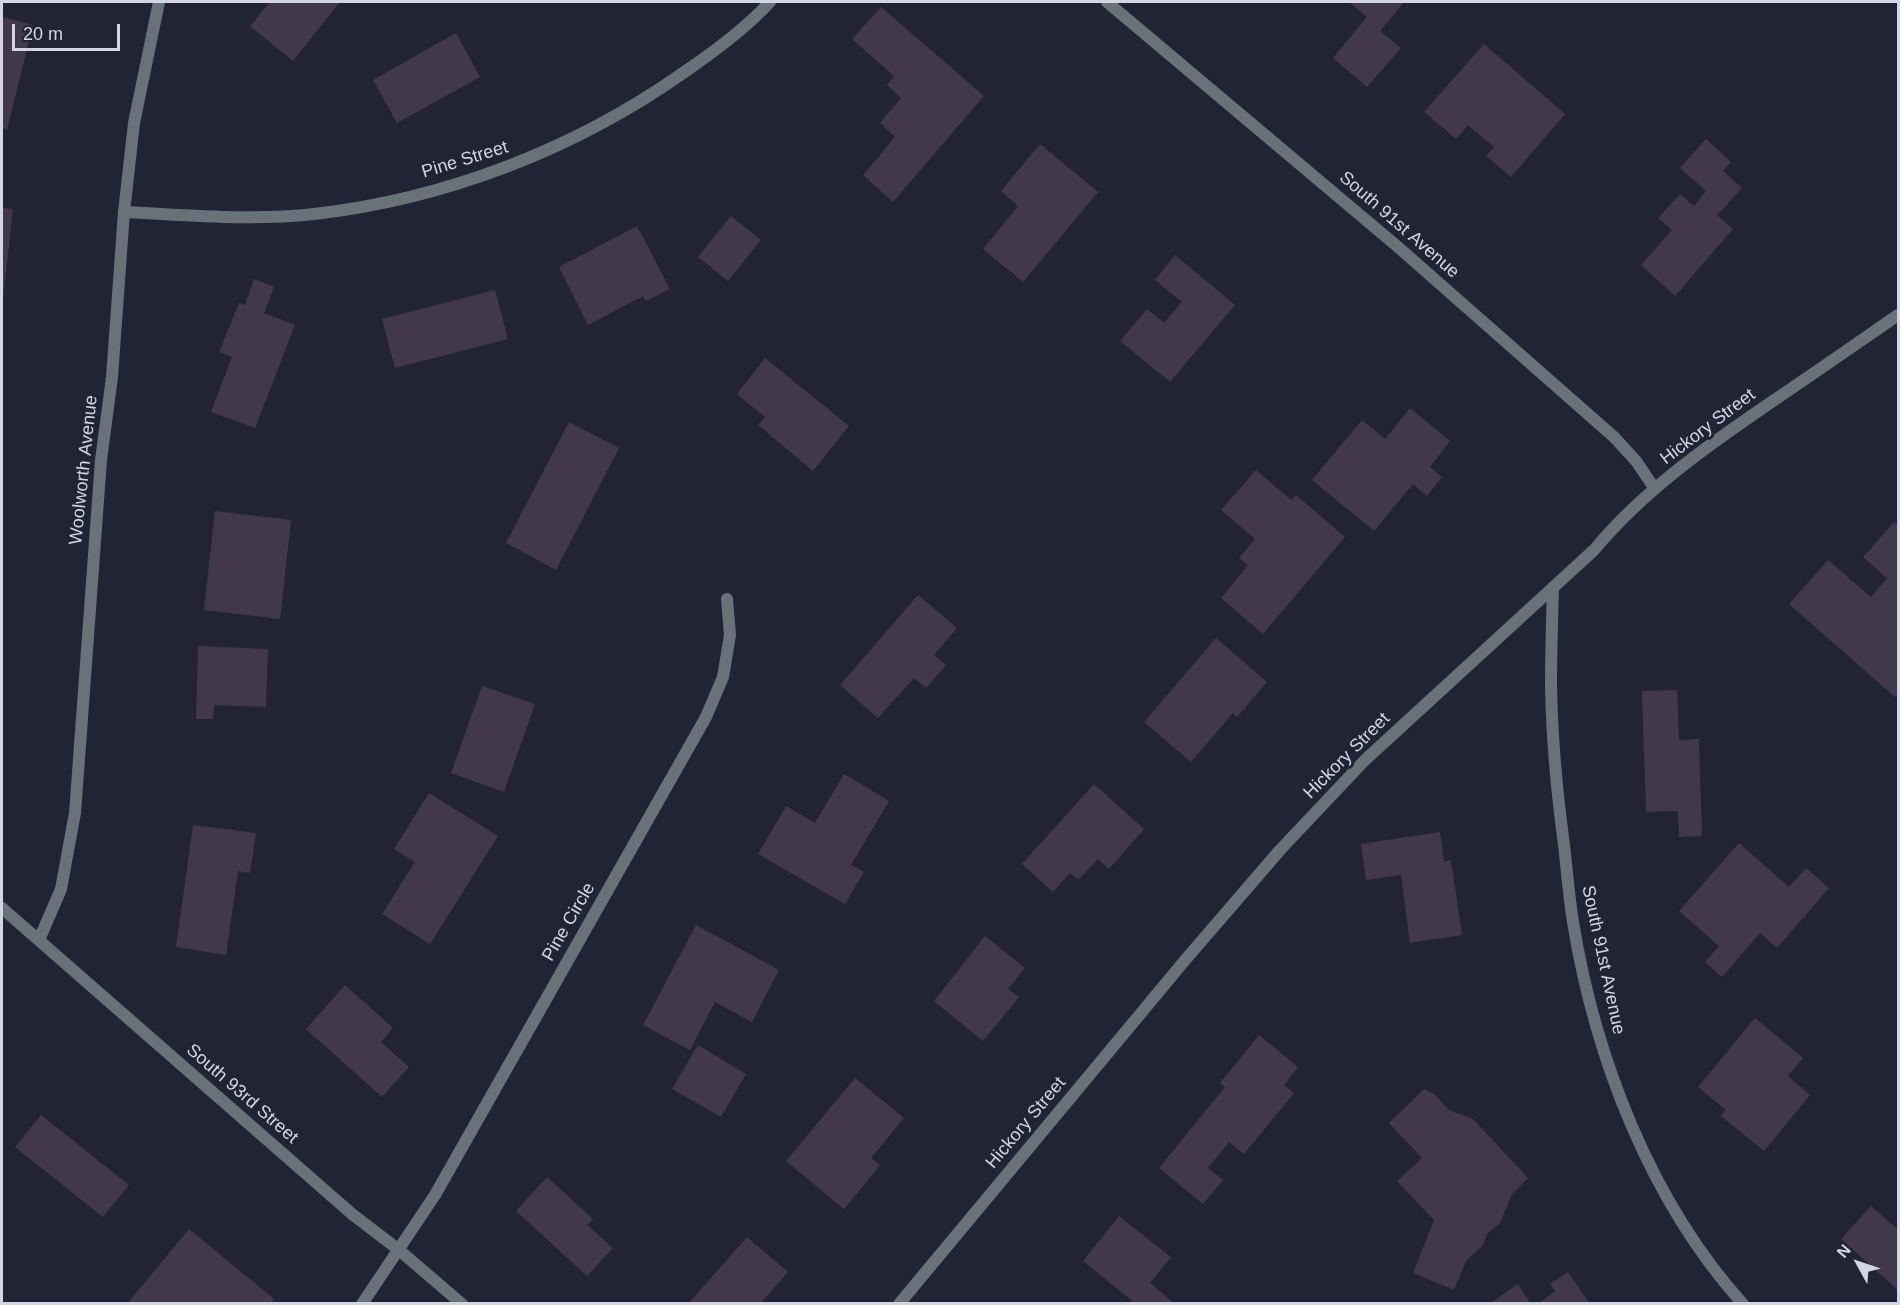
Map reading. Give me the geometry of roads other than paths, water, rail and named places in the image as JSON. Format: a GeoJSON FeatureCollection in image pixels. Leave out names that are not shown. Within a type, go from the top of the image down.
{"type":"FeatureCollection","features":[{"type":"Feature","properties":{"kind":"street","name":"Woolworth Avenue"},"geometry":{"type":"LineString","coordinates":[[39,940],[61,889],[75,813],[101,460],[112,378],[124,212],[134,123],[159,2]]}},
{"type":"Feature","properties":{"kind":"street","name":"Pine Street"},"geometry":{"type":"LineString","coordinates":[[124,212],[252,218],[314,214],[367,206],[442,188],[521,161],[590,130],[658,91],[708,56],[770,2]]}},
{"type":"Feature","properties":{"kind":"street","name":"South 91st Avenue"},"geometry":{"type":"LineString","coordinates":[[1107,2],[1398,247],[1614,437],[1636,460],[1655,489]]}},
{"type":"Feature","properties":{"kind":"street","name":"Hickory Street"},"geometry":{"type":"LineString","coordinates":[[899,1304],[1186,959],[1280,850],[1365,760],[1594,550],[1609,532],[1655,489],[1713,442],[1899,315]]}},
{"type":"Feature","properties":{"kind":"street","name":"South 91st Avenue"},"geometry":{"type":"LineString","coordinates":[[1553,587],[1551,688],[1558,802],[1573,922],[1602,1045],[1619,1094],[1648,1161],[1695,1244],[1743,1304]]}},
{"type":"Feature","properties":{"kind":"street","name":"Pine Circle"},"geometry":{"type":"LineString","coordinates":[[399,1250],[435,1195],[706,717],[723,677],[730,635],[727,599]]}},
{"type":"Feature","properties":{"kind":"street","name":"South 93rd Street"},"geometry":{"type":"LineString","coordinates":[[2,908],[352,1214],[399,1250],[462,1304]]}},
{"type":"Feature","properties":{"kind":"street"},"geometry":{"type":"LineString","coordinates":[[362,1304],[399,1250]]}}]}
